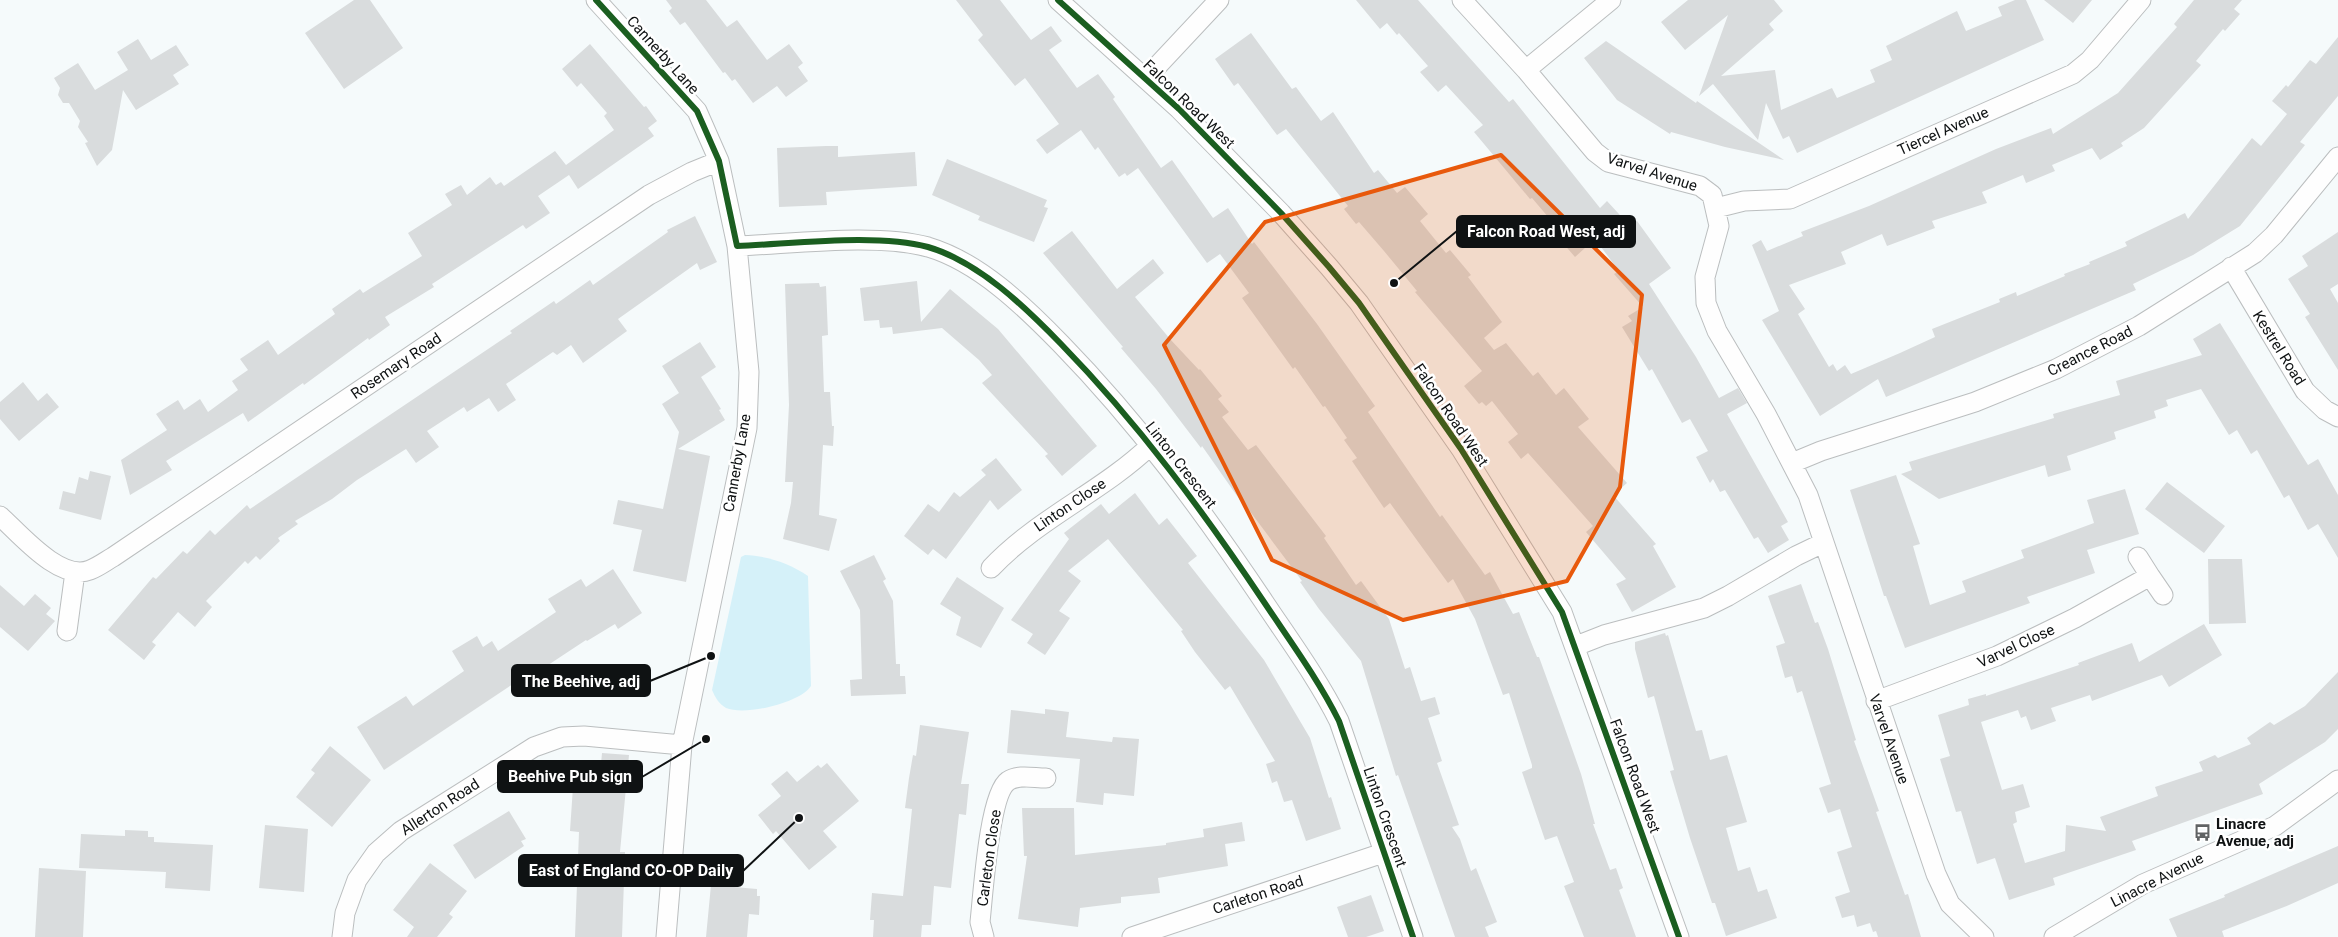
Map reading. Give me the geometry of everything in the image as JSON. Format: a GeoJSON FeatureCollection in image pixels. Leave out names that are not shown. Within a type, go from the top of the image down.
{"type":"FeatureCollection","features":[{"type":"Feature","properties":{"kind":"street","name":"Cannerby Lane"},"geometry":{"type":"LineString","coordinates":[[596,0],[697,111],[719,161],[737,246],[749,372],[746,428],[682,745],[666,937]]}},
{"type":"Feature","properties":{"kind":"street","name":"Falcon Road West"},"geometry":{"type":"LineString","coordinates":[[1058,0],[1146,78],[1281,213],[1330,267],[1359,303],[1461,450],[1562,612],[1576,646],[1679,937]]}},
{"type":"Feature","properties":{"kind":"street"},"geometry":{"type":"LineString","coordinates":[[1146,78],[1219,0]]}},
{"type":"Feature","properties":{"kind":"street","name":"Varvel Avenue"},"geometry":{"type":"LineString","coordinates":[[1462,0],[1526,70],[1595,152],[1608,162],[1700,186],[1712,195],[1719,226],[1705,278],[1706,303],[1717,331],[1766,414],[1808,495],[1936,874],[1950,904],[1974,934]]}},
{"type":"Feature","properties":{"kind":"street"},"geometry":{"type":"LineString","coordinates":[[1526,70],[1611,0]]}},
{"type":"Feature","properties":{"kind":"street","name":"Tiercel Avenue"},"geometry":{"type":"LineString","coordinates":[[1716,208],[1744,201],[1790,199],[2073,74],[2090,60],[2141,0]]}},
{"type":"Feature","properties":{"kind":"street","name":"Creance Road"},"geometry":{"type":"LineString","coordinates":[[1792,463],[1975,402],[2056,369],[2139,326],[2255,253],[2274,235],[2338,157]]}},
{"type":"Feature","properties":{"kind":"street","name":"Rosemary Road"},"geometry":{"type":"LineString","coordinates":[[75,572],[88,571],[114,557],[649,195],[692,172],[719,161]]}},
{"type":"Feature","properties":{"kind":"street","name":"Linton Crescent"},"geometry":{"type":"LineString","coordinates":[[737,246],[894,242],[928,248],[964,263],[1020,302],[1090,374],[1151,445],[1210,522],[1323,689],[1339,722],[1412,937]]}},
{"type":"Feature","properties":{"kind":"street","name":"Kestrel Road"},"geometry":{"type":"LineString","coordinates":[[2231,268],[2305,390],[2325,410],[2338,417]]}},
{"type":"Feature","properties":{"kind":"street","name":"Linton Close"},"geometry":{"type":"LineString","coordinates":[[991,568],[1012,546],[1059,511],[1127,467],[1151,445]]}},
{"type":"Feature","properties":{"kind":"street"},"geometry":{"type":"LineString","coordinates":[[0,516],[48,559],[63,569],[75,572],[67,631]]}},
{"type":"Feature","properties":{"kind":"street"},"geometry":{"type":"LineString","coordinates":[[1576,646],[1604,635],[1704,608],[1823,543]]}},
{"type":"Feature","properties":{"kind":"street"},"geometry":{"type":"LineString","coordinates":[[2138,557],[2163,595]]}},
{"type":"Feature","properties":{"kind":"street","name":"Varvel Close"},"geometry":{"type":"LineString","coordinates":[[1876,701],[1997,656],[2075,618],[2150,576]]}},
{"type":"Feature","properties":{"kind":"street","name":"Allerton Road"},"geometry":{"type":"LineString","coordinates":[[342,937],[345,913],[357,880],[376,853],[401,831],[534,747],[562,737],[584,736],[682,745]]}},
{"type":"Feature","properties":{"kind":"street","name":"Carleton Close"},"geometry":{"type":"LineString","coordinates":[[984,937],[980,922],[994,808],[1002,788],[1003,774],[1046,778]]}},
{"type":"Feature","properties":{"kind":"street","name":"Linacre Avenue"},"geometry":{"type":"LineString","coordinates":[[2054,937],[2143,884],[2275,826],[2338,780]]}},
{"type":"Feature","properties":{"kind":"street","name":"Carleton Road"},"geometry":{"type":"LineString","coordinates":[[1132,937],[1384,853]]}},
{"type":"Feature","properties":{"kind":"highlighted area"},"geometry":{"type":"Polygon","coordinates":[[[1501,155],[1642,295],[1620,487],[1567,581],[1403,620],[1272,560],[1164,345],[1265,222],[1501,155]]]}},
{"type":"Feature","properties":{"kind":"shaded area"},"geometry":{"type":"Polygon","coordinates":[[[745,555],[778,561],[808,576],[811,686],[796,698],[784,703],[758,709],[735,710],[726,708],[721,704],[712,690],[741,557],[745,555]]]}},
{"type":"Feature","properties":{"kind":"building"},"geometry":{"type":"Polygon","coordinates":[[[354,0],[370,0],[403,48],[344,89],[305,33],[354,0]]]}},
{"type":"Feature","properties":{"kind":"building"},"geometry":{"type":"Polygon","coordinates":[[[666,0],[706,0],[727,27],[737,20],[767,60],[789,44],[803,63],[798,67],[808,81],[786,97],[777,86],[753,103],[735,79],[732,81],[725,72],[723,73],[685,22],[680,25],[669,11],[672,8],[666,0]]]}},
{"type":"Feature","properties":{"kind":"building"},"geometry":{"type":"Polygon","coordinates":[[[956,0],[1000,0],[1031,40],[1051,26],[1062,41],[1049,50],[1077,88],[1098,74],[1161,168],[1172,160],[1213,218],[1228,208],[1252,244],[1254,242],[1317,324],[1375,406],[1368,412],[1440,517],[1442,515],[1485,575],[1490,572],[1513,614],[1519,612],[1537,657],[1539,657],[1581,774],[1595,824],[1593,824],[1610,870],[1616,868],[1623,888],[1619,890],[1636,937],[1584,937],[1564,886],[1574,882],[1557,836],[1545,840],[1522,772],[1532,768],[1532,765],[1509,693],[1503,695],[1475,619],[1453,579],[1448,583],[1390,503],[1384,508],[1352,461],[1357,458],[1344,440],[1347,438],[1295,367],[1293,369],[1242,298],[1249,293],[1220,254],[1207,263],[1138,168],[1127,176],[1125,173],[1119,177],[1098,147],[1095,150],[1081,130],[1047,154],[1036,140],[1059,124],[1025,78],[1015,86],[978,40],[983,35],[956,0]]]}},
{"type":"Feature","properties":{"kind":"building"},"geometry":{"type":"Polygon","coordinates":[[[1356,0],[1418,0],[1509,102],[1513,99],[1600,208],[1607,201],[1630,226],[1637,221],[1671,268],[1649,284],[1696,357],[1719,398],[1738,388],[1747,403],[1727,414],[1788,522],[1781,526],[1789,540],[1768,553],[1758,537],[1754,539],[1725,490],[1720,492],[1713,479],[1710,483],[1696,457],[1708,451],[1690,419],[1682,423],[1652,369],[1649,371],[1622,327],[1632,321],[1628,316],[1643,307],[1614,274],[1619,271],[1595,239],[1575,257],[1556,235],[1560,231],[1532,198],[1530,199],[1474,132],[1483,125],[1446,85],[1438,92],[1420,72],[1428,66],[1399,33],[1397,35],[1387,23],[1380,29],[1356,0]]]}},
{"type":"Feature","properties":{"kind":"building"},"geometry":{"type":"Polygon","coordinates":[[[1688,0],[1774,0],[1783,11],[1769,24],[1774,30],[1721,76],[1775,70],[1781,110],[1832,88],[1837,98],[1875,82],[1870,70],[1892,60],[1886,46],[1957,11],[1966,31],[2002,16],[1998,7],[2015,0],[2026,0],[2044,40],[1797,153],[1789,136],[1783,139],[1766,103],[1758,140],[1713,84],[1699,96],[1728,15],[1685,50],[1661,22],[1688,0]]]}},
{"type":"Feature","properties":{"kind":"building"},"geometry":{"type":"Polygon","coordinates":[[[2044,0],[2092,0],[2073,23],[2044,0]]]}},
{"type":"Feature","properties":{"kind":"building"},"geometry":{"type":"Polygon","coordinates":[[[2194,0],[2242,0],[2234,9],[2240,14],[2225,31],[2223,29],[2196,61],[2201,65],[2144,128],[2121,143],[2123,146],[2100,160],[2092,148],[2052,165],[2055,171],[2026,183],[2023,175],[1982,192],[1987,203],[1932,221],[1935,228],[1887,246],[1882,234],[1841,252],[1846,264],[1789,285],[1805,309],[1798,314],[1829,367],[1833,364],[1837,371],[1845,365],[1851,374],[1900,353],[1935,337],[1932,329],[2000,302],[1999,299],[2016,292],[2017,296],[2065,276],[2064,274],[2127,246],[2125,242],[2185,213],[2188,219],[2252,138],[2261,146],[2287,114],[2272,101],[2286,85],[2288,87],[2310,60],[2316,64],[2338,37],[2338,96],[2300,142],[2305,145],[2240,226],[2193,255],[2133,284],[2136,290],[1886,397],[1878,379],[1820,416],[1762,320],[1779,311],[1752,245],[1761,240],[1767,251],[1803,236],[1801,232],[1869,206],[1996,149],[2051,128],[2053,134],[2118,93],[2177,27],[2174,24],[2194,0]]]}},
{"type":"Feature","properties":{"kind":"building"},"geometry":{"type":"Polygon","coordinates":[[[1251,33],[1292,89],[1296,87],[1321,121],[1333,112],[1374,173],[1378,170],[1397,193],[1405,187],[1428,214],[1420,221],[1446,253],[1450,250],[1471,275],[1468,277],[1502,322],[1484,338],[1494,350],[1506,343],[1533,376],[1538,372],[1556,395],[1564,388],[1589,419],[1578,427],[1627,483],[1613,495],[1656,544],[1653,546],[1676,587],[1632,612],[1616,584],[1626,579],[1586,532],[1593,526],[1528,453],[1521,459],[1508,442],[1518,434],[1492,401],[1486,406],[1482,402],[1479,404],[1464,386],[1482,371],[1415,292],[1417,291],[1384,251],[1359,222],[1356,224],[1344,209],[1348,206],[1286,129],[1277,135],[1238,83],[1234,86],[1215,59],[1251,33]]]}},
{"type":"Feature","properties":{"kind":"building"},"geometry":{"type":"Polygon","coordinates":[[[138,39],[151,60],[176,45],[189,65],[173,75],[179,84],[136,110],[123,90],[112,150],[97,166],[85,143],[88,142],[78,127],[80,121],[69,103],[63,103],[58,95],[60,88],[54,78],[78,63],[95,90],[128,70],[117,52],[138,39]]]}},
{"type":"Feature","properties":{"kind":"building"},"geometry":{"type":"Polygon","coordinates":[[[1606,41],[1696,103],[1697,101],[1784,160],[1725,147],[1671,132],[1670,134],[1617,100],[1584,58],[1606,41]]]}},
{"type":"Feature","properties":{"kind":"building"},"geometry":{"type":"Polygon","coordinates":[[[590,44],[644,107],[646,106],[657,121],[648,128],[654,136],[578,189],[569,175],[538,196],[550,213],[526,229],[523,225],[432,284],[434,287],[385,317],[390,325],[369,340],[368,338],[304,385],[303,383],[248,422],[243,413],[166,461],[172,470],[130,495],[121,460],[167,430],[156,414],[178,400],[184,410],[200,399],[208,412],[238,390],[232,381],[248,370],[240,359],[268,340],[278,355],[335,314],[332,309],[360,289],[363,293],[422,256],[408,233],[452,205],[445,194],[461,185],[467,195],[490,177],[496,185],[501,182],[504,186],[555,151],[566,165],[614,130],[604,116],[607,113],[581,83],[577,87],[562,69],[590,44]]]}},
{"type":"Feature","properties":{"kind":"building"},"geometry":{"type":"Polygon","coordinates":[[[838,146],[838,157],[915,152],[917,186],[826,192],[827,205],[779,207],[777,148],[838,146]]]}},
{"type":"Feature","properties":{"kind":"building"},"geometry":{"type":"Polygon","coordinates":[[[947,159],[1047,200],[1044,207],[1048,208],[1034,242],[978,220],[980,216],[932,195],[947,159]]]}},
{"type":"Feature","properties":{"kind":"building"},"geometry":{"type":"Polygon","coordinates":[[[695,216],[717,262],[700,270],[697,263],[618,319],[627,331],[583,363],[571,345],[557,355],[553,352],[506,384],[516,400],[498,412],[489,398],[467,412],[464,407],[427,431],[439,447],[416,463],[406,449],[357,480],[332,499],[295,521],[298,524],[278,538],[280,541],[260,560],[256,556],[248,564],[245,561],[206,601],[212,607],[195,627],[178,612],[152,642],[156,645],[144,660],[108,630],[153,577],[156,579],[183,551],[187,554],[210,530],[215,535],[247,505],[250,509],[512,333],[510,331],[554,301],[556,304],[590,280],[593,285],[668,232],[667,230],[695,216]]]}},
{"type":"Feature","properties":{"kind":"building"},"geometry":{"type":"Polygon","coordinates":[[[1072,231],[1117,289],[1153,259],[1164,273],[1135,297],[1222,396],[1218,399],[1229,412],[1222,417],[1248,450],[1256,445],[1326,536],[1324,538],[1356,585],[1361,581],[1389,619],[1405,669],[1410,667],[1421,701],[1435,697],[1440,714],[1428,718],[1442,761],[1437,763],[1459,825],[1452,827],[1460,839],[1471,871],[1476,868],[1497,922],[1485,927],[1489,937],[1455,937],[1398,775],[1396,776],[1361,661],[1319,609],[1300,582],[1302,581],[1242,503],[1202,446],[1201,448],[1156,389],[1121,348],[1123,347],[1043,253],[1072,231]]]}},
{"type":"Feature","properties":{"kind":"building"},"geometry":{"type":"Polygon","coordinates":[[[2338,232],[2338,284],[2330,289],[2338,303],[2338,370],[2305,317],[2310,314],[2288,279],[2308,266],[2302,256],[2338,232]]]}},
{"type":"Feature","properties":{"kind":"building"},"geometry":{"type":"Polygon","coordinates":[[[917,281],[921,322],[950,289],[998,329],[1097,446],[1062,476],[1045,456],[1048,454],[982,383],[992,375],[979,360],[942,328],[893,334],[892,327],[880,328],[879,320],[864,321],[860,288],[917,281]]]}},
{"type":"Feature","properties":{"kind":"building"},"geometry":{"type":"Polygon","coordinates":[[[819,283],[820,287],[826,286],[828,335],[822,336],[824,392],[830,392],[832,426],[834,426],[833,446],[823,445],[819,515],[837,519],[829,551],[783,539],[791,503],[793,482],[785,482],[789,405],[785,284],[819,283]]]}},
{"type":"Feature","properties":{"kind":"building"},"geometry":{"type":"Polygon","coordinates":[[[2220,323],[2308,465],[2318,459],[2338,495],[2338,558],[2318,524],[2308,530],[2289,495],[2284,498],[2257,450],[2251,454],[2237,430],[2229,435],[2201,389],[2166,400],[2168,406],[2154,411],[2156,418],[2114,432],[2116,439],[2067,456],[2071,470],[2048,477],[2045,465],[1939,499],[1901,474],[1912,470],[1909,462],[2054,418],[2053,414],[2120,395],[2116,381],[2202,355],[2193,339],[2220,323]]]}},
{"type":"Feature","properties":{"kind":"building"},"geometry":{"type":"Polygon","coordinates":[[[700,342],[716,367],[701,377],[721,409],[719,410],[725,420],[678,449],[710,456],[686,582],[633,571],[642,530],[613,524],[618,500],[663,509],[679,432],[662,404],[679,393],[662,366],[700,342]]]}},
{"type":"Feature","properties":{"kind":"building"},"geometry":{"type":"Polygon","coordinates":[[[23,382],[38,401],[47,393],[59,407],[19,441],[0,419],[0,402],[23,382]]]}},
{"type":"Feature","properties":{"kind":"building"},"geometry":{"type":"Polygon","coordinates":[[[996,458],[1022,490],[998,510],[990,500],[946,559],[933,549],[928,555],[904,536],[928,504],[939,512],[954,492],[960,497],[986,475],[981,470],[996,458]]]}},
{"type":"Feature","properties":{"kind":"building"},"geometry":{"type":"Polygon","coordinates":[[[90,471],[111,476],[101,520],[59,509],[63,491],[75,494],[79,477],[88,480],[90,471]]]}},
{"type":"Feature","properties":{"kind":"building"},"geometry":{"type":"Polygon","coordinates":[[[1896,475],[1920,544],[1913,546],[1930,605],[1966,592],[1962,581],[2024,558],[2021,550],[2094,523],[2087,500],[2125,489],[2139,534],[2087,550],[2095,573],[2027,597],[2030,603],[1905,648],[1886,596],[1884,596],[1850,490],[1896,475]]]}},
{"type":"Feature","properties":{"kind":"building"},"geometry":{"type":"Polygon","coordinates":[[[2167,482],[2225,526],[2204,553],[2145,509],[2167,482]]]}},
{"type":"Feature","properties":{"kind":"building"},"geometry":{"type":"Polygon","coordinates":[[[1135,493],[1159,525],[1167,518],[1197,556],[1188,563],[1264,660],[1310,738],[1341,829],[1306,841],[1292,800],[1284,802],[1277,781],[1272,783],[1266,764],[1275,761],[1230,686],[1225,690],[1195,652],[1181,631],[1183,630],[1108,539],[1068,571],[1081,581],[1059,611],[1070,618],[1045,655],[1027,643],[1033,634],[1011,620],[1069,539],[1064,533],[1101,504],[1109,514],[1135,493]]]}},
{"type":"Feature","properties":{"kind":"building"},"geometry":{"type":"Polygon","coordinates":[[[874,555],[886,579],[883,581],[893,601],[896,664],[900,664],[900,676],[905,676],[906,694],[851,696],[850,680],[862,679],[860,610],[840,571],[874,555]]]}},
{"type":"Feature","properties":{"kind":"building"},"geometry":{"type":"Polygon","coordinates":[[[2208,559],[2242,559],[2246,623],[2209,624],[2208,559]]]}},
{"type":"Feature","properties":{"kind":"building"},"geometry":{"type":"Polygon","coordinates":[[[613,569],[642,613],[618,629],[615,624],[586,640],[536,673],[534,670],[384,770],[357,727],[406,696],[413,706],[464,671],[452,651],[477,636],[483,647],[492,641],[498,651],[556,612],[548,599],[581,579],[586,587],[613,569]]]}},
{"type":"Feature","properties":{"kind":"building"},"geometry":{"type":"Polygon","coordinates":[[[957,577],[1004,608],[981,648],[956,635],[961,617],[940,604],[957,577]]]}},
{"type":"Feature","properties":{"kind":"building"},"geometry":{"type":"Polygon","coordinates":[[[1801,584],[1815,623],[1818,622],[1828,649],[1856,740],[1854,741],[1879,811],[1876,812],[1905,895],[1908,894],[1921,937],[1878,937],[1876,931],[1873,932],[1870,923],[1857,927],[1854,915],[1842,918],[1835,897],[1850,892],[1837,852],[1852,847],[1840,809],[1828,813],[1819,788],[1831,784],[1802,691],[1797,693],[1792,676],[1785,678],[1776,646],[1785,643],[1768,596],[1801,584]]]}},
{"type":"Feature","properties":{"kind":"building"},"geometry":{"type":"Polygon","coordinates":[[[0,585],[24,606],[35,594],[51,608],[46,614],[55,621],[28,651],[0,627],[0,585]]]}},
{"type":"Feature","properties":{"kind":"building"},"geometry":{"type":"Polygon","coordinates":[[[2204,624],[2222,655],[2169,687],[2162,675],[2092,701],[2090,695],[2051,708],[2056,721],[2031,730],[2026,716],[2021,718],[2018,710],[1981,722],[2002,790],[2023,784],[2030,807],[2015,812],[2017,822],[2013,824],[2025,863],[2065,851],[2066,825],[2106,831],[2100,817],[2158,796],[2155,787],[2203,771],[2199,762],[2215,755],[2218,758],[2251,744],[2247,738],[2270,722],[2274,725],[2305,706],[2338,672],[2338,729],[2325,742],[2259,784],[2263,794],[2132,841],[2136,850],[2053,878],[2055,885],[2009,900],[1995,858],[1977,864],[1961,811],[1956,812],[1940,759],[1950,756],[1938,715],[1969,705],[1968,699],[1986,694],[1986,696],[2079,665],[2078,663],[2132,643],[2139,662],[2204,624]]]}},
{"type":"Feature","properties":{"kind":"building"},"geometry":{"type":"Polygon","coordinates":[[[1665,633],[1666,636],[1668,635],[1696,731],[1702,730],[1710,760],[1727,755],[1747,822],[1726,828],[1738,871],[1750,867],[1758,892],[1767,889],[1777,918],[1726,936],[1715,903],[1712,903],[1690,838],[1670,771],[1674,770],[1654,696],[1648,698],[1635,649],[1635,642],[1665,633]]]}},
{"type":"Feature","properties":{"kind":"building"},"geometry":{"type":"Polygon","coordinates":[[[1045,709],[1069,712],[1066,737],[1112,742],[1113,737],[1139,739],[1134,796],[1104,793],[1103,805],[1076,802],[1080,759],[1007,753],[1011,710],[1045,714],[1045,709]]]}},
{"type":"Feature","properties":{"kind":"building"},"geometry":{"type":"Polygon","coordinates":[[[920,725],[969,732],[961,784],[969,784],[966,815],[959,814],[951,888],[934,886],[931,925],[922,925],[921,937],[873,937],[874,920],[870,920],[872,893],[903,896],[912,809],[905,808],[913,755],[916,756],[920,725]]]}},
{"type":"Feature","properties":{"kind":"building"},"geometry":{"type":"Polygon","coordinates":[[[330,746],[371,780],[332,827],[296,797],[315,773],[311,770],[330,746]]]}},
{"type":"Feature","properties":{"kind":"building"},"geometry":{"type":"Polygon","coordinates":[[[602,753],[629,755],[620,852],[625,852],[622,937],[575,937],[579,832],[570,831],[574,772],[584,773],[585,763],[601,764],[602,753]]]}},
{"type":"Feature","properties":{"kind":"building"},"geometry":{"type":"Polygon","coordinates":[[[827,763],[859,801],[823,831],[837,847],[809,870],[776,831],[773,834],[758,815],[781,796],[771,784],[787,771],[797,782],[818,765],[821,768],[827,763]]]}},
{"type":"Feature","properties":{"kind":"building"},"geometry":{"type":"Polygon","coordinates":[[[1022,808],[1074,808],[1075,855],[1166,845],[1166,843],[1204,837],[1203,829],[1242,822],[1245,841],[1225,844],[1228,866],[1158,878],[1160,893],[1121,897],[1121,903],[1080,908],[1078,927],[1018,919],[1027,856],[1024,856],[1022,808]]]}},
{"type":"Feature","properties":{"kind":"building"},"geometry":{"type":"Polygon","coordinates":[[[509,811],[526,839],[521,841],[524,846],[475,879],[453,845],[509,811]]]}},
{"type":"Feature","properties":{"kind":"building"},"geometry":{"type":"Polygon","coordinates":[[[265,825],[308,829],[304,892],[259,888],[265,825]]]}},
{"type":"Feature","properties":{"kind":"building"},"geometry":{"type":"Polygon","coordinates":[[[125,830],[148,831],[148,837],[154,837],[154,842],[213,845],[210,891],[165,888],[166,872],[79,868],[81,834],[125,836],[125,830]]]}},
{"type":"Feature","properties":{"kind":"building"},"geometry":{"type":"Polygon","coordinates":[[[2338,846],[2338,883],[2289,905],[2222,931],[2224,937],[2177,937],[2169,919],[2225,897],[2224,895],[2338,846]]]}},
{"type":"Feature","properties":{"kind":"building"},"geometry":{"type":"Polygon","coordinates":[[[430,863],[467,891],[449,914],[453,917],[437,937],[407,937],[414,927],[393,910],[430,863]]]}},
{"type":"Feature","properties":{"kind":"building"},"geometry":{"type":"Polygon","coordinates":[[[39,868],[86,871],[83,937],[35,937],[39,868]]]}},
{"type":"Feature","properties":{"kind":"building"},"geometry":{"type":"Polygon","coordinates":[[[711,885],[757,889],[757,896],[760,896],[759,915],[749,914],[747,937],[706,937],[711,885]]]}},
{"type":"Feature","properties":{"kind":"building"},"geometry":{"type":"Polygon","coordinates":[[[1371,895],[1384,931],[1366,937],[1348,937],[1337,907],[1371,895]]]}},
{"type":"Feature","properties":{"kind":"cycle path"},"geometry":{"type":"LineString","coordinates":[[596,0],[697,111],[719,161],[737,246],[859,240],[907,243],[928,247],[947,254],[983,275],[1017,301],[1061,344],[1117,405],[1168,468],[1217,534],[1303,660],[1331,705],[1339,721],[1413,937]]}},
{"type":"Feature","properties":{"kind":"cycle path"},"geometry":{"type":"LineString","coordinates":[[1058,0],[1179,109],[1281,213],[1359,303],[1461,449],[1562,612],[1679,937]]}},
{"type":"Feature","properties":{"kind":"place","name":"Falcon Road West, adj"},"geometry":{"type":"Point","coordinates":[1394,283]}},
{"type":"Feature","properties":{"kind":"place","name":"The Beehive, adj"},"geometry":{"type":"Point","coordinates":[711,656]}},
{"type":"Feature","properties":{"kind":"place","name":"Beehive Pub sign"},"geometry":{"type":"Point","coordinates":[706,739]}},
{"type":"Feature","properties":{"kind":"place","name":"East of England CO-OP Daily"},"geometry":{"type":"Point","coordinates":[799,818]}},
{"type":"Feature","properties":{"kind":"place","name":"Linacre Avenue, adj"},"geometry":{"type":"Point","coordinates":[2202,833]}}]}
